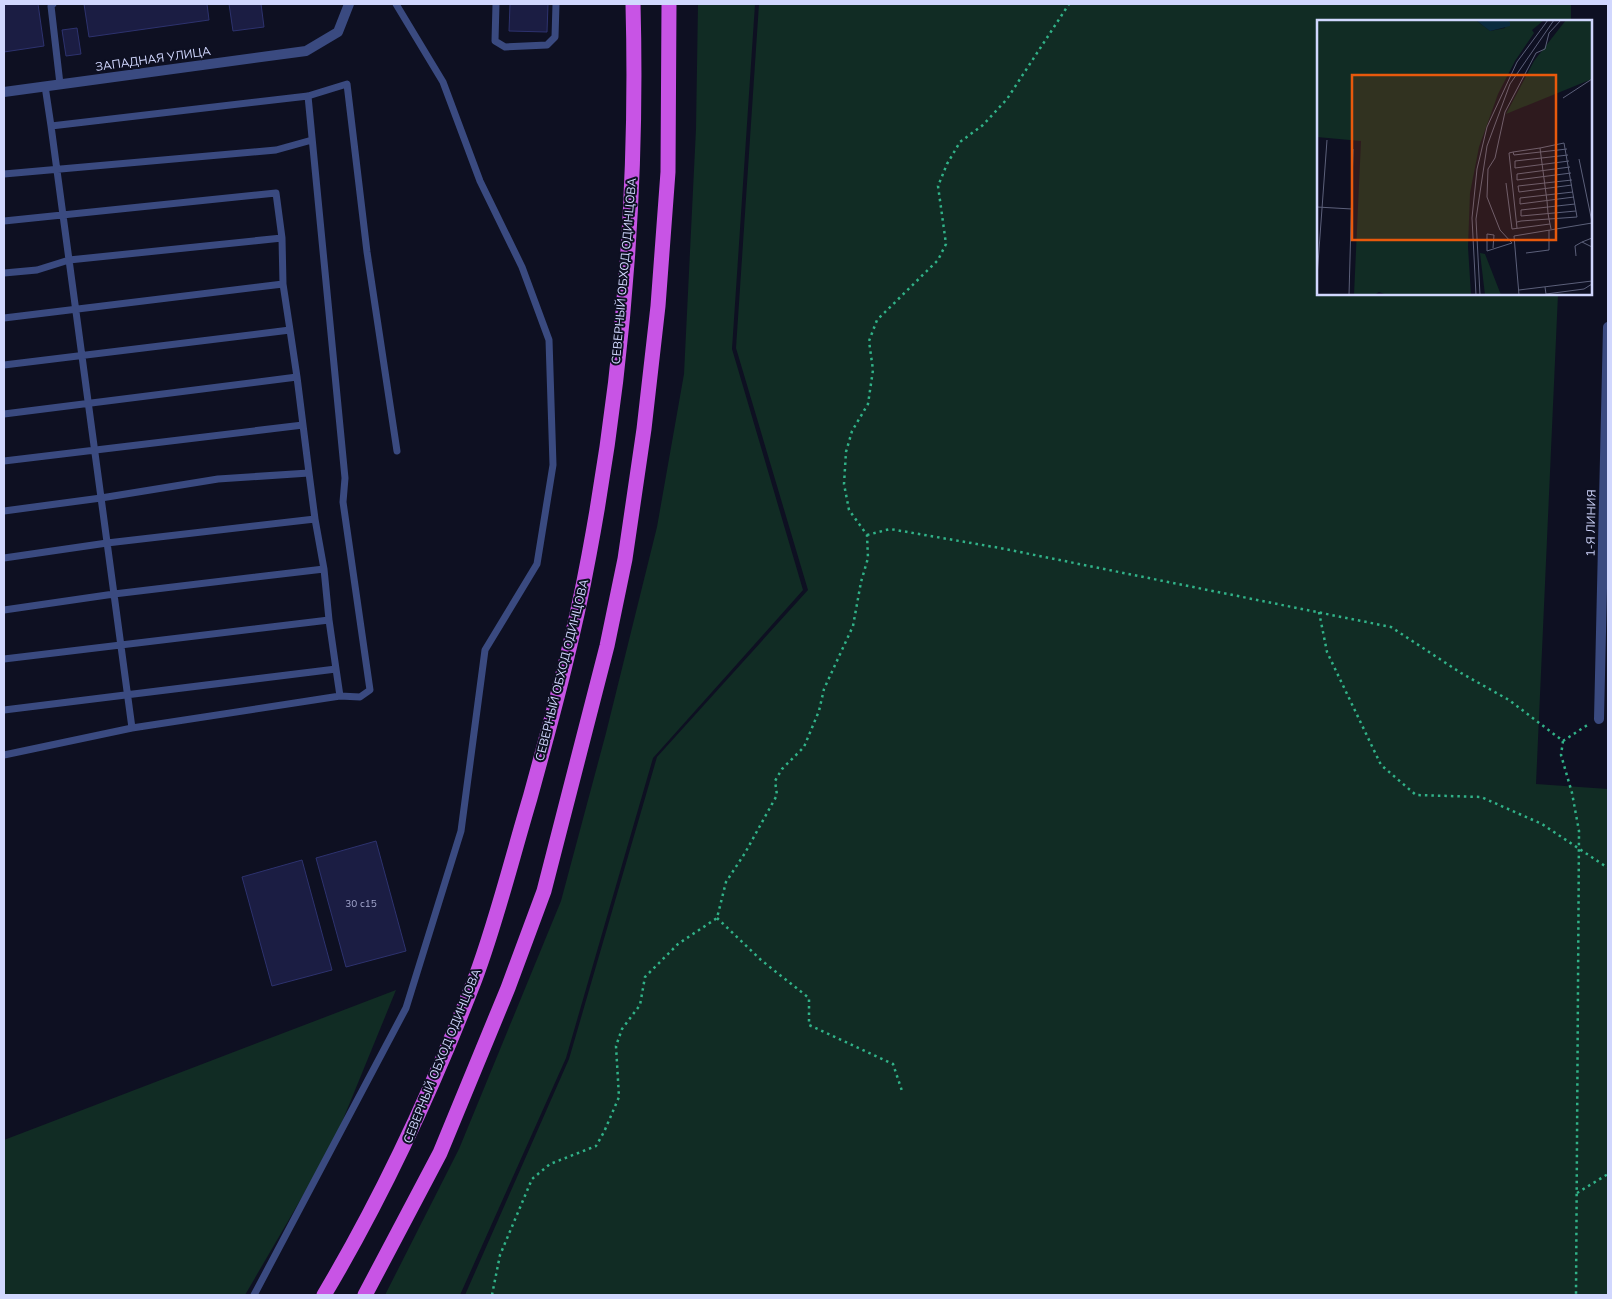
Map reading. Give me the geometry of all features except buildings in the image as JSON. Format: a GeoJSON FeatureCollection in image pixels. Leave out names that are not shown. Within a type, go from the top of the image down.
{"type":"FeatureCollection","features":[{"type":"Feature","properties":{"kind":"highway","name":"СЕВЕРНЫЙ ОБХОД ОДИНЦОВА"},"geometry":{"type":"LineString","coordinates":[[324,1295],[364,1227],[407,1141],[475,978],[504,890],[571,639],[589,555],[610,427],[623,306],[633,169],[633,4]]}},
{"type":"Feature","properties":{"kind":"highway"},"geometry":{"type":"LineString","coordinates":[[365,1295],[440,1152],[508,988],[544,892],[607,646],[625,559],[644,429],[658,306],[668,172],[669,4]]}},
{"type":"Feature","properties":{"kind":"street","name":"ЗАПАДНАЯ УЛИЦА"},"geometry":{"type":"LineString","coordinates":[[4,92],[306,50],[338,32],[349,4]]}},
{"type":"Feature","properties":{"kind":"street","name":"1-Я ЛИНИЯ"},"geometry":{"type":"LineString","coordinates":[[1599,719],[1608,327]]}},
{"type":"Feature","properties":{"kind":"lane"},"geometry":{"type":"LineString","coordinates":[[53,4],[51,6],[60,84]]}},
{"type":"Feature","properties":{"kind":"lane"},"geometry":{"type":"LineString","coordinates":[[254,1295],[406,1008],[462,831],[485,650],[537,564],[553,465],[549,340],[522,267],[480,181],[442,82],[396,4]]}},
{"type":"Feature","properties":{"kind":"lane"},"geometry":{"type":"LineString","coordinates":[[496,4],[495,41],[505,47],[547,45],[555,37],[556,4]]}},
{"type":"Feature","properties":{"kind":"lane"},"geometry":{"type":"LineString","coordinates":[[51,126],[308,96],[347,84],[366,252],[397,451]]}},
{"type":"Feature","properties":{"kind":"lane"},"geometry":{"type":"LineString","coordinates":[[44,86],[51,126],[132,728]]}},
{"type":"Feature","properties":{"kind":"lane"},"geometry":{"type":"LineString","coordinates":[[4,754],[132,728],[340,696],[360,697],[370,690],[343,502],[345,478],[308,96]]}},
{"type":"Feature","properties":{"kind":"lane"},"geometry":{"type":"LineString","coordinates":[[4,174],[276,150],[312,140]]}},
{"type":"Feature","properties":{"kind":"lane"},"geometry":{"type":"LineString","coordinates":[[4,221],[276,193],[282,238],[283,284],[297,377],[314,519],[324,568],[328,620],[340,696]]}},
{"type":"Feature","properties":{"kind":"lane"},"geometry":{"type":"LineString","coordinates":[[4,273],[37,270],[69,260],[282,238]]}},
{"type":"Feature","properties":{"kind":"lane"},"geometry":{"type":"LineString","coordinates":[[4,318],[283,284]]}},
{"type":"Feature","properties":{"kind":"lane"},"geometry":{"type":"LineString","coordinates":[[4,365],[290,330]]}},
{"type":"Feature","properties":{"kind":"lane"},"geometry":{"type":"LineString","coordinates":[[4,414],[297,377]]}},
{"type":"Feature","properties":{"kind":"lane"},"geometry":{"type":"LineString","coordinates":[[4,461],[303,425]]}},
{"type":"Feature","properties":{"kind":"lane"},"geometry":{"type":"LineString","coordinates":[[4,511],[218,479],[309,473]]}},
{"type":"Feature","properties":{"kind":"lane"},"geometry":{"type":"LineString","coordinates":[[4,558],[107,543],[314,519]]}},
{"type":"Feature","properties":{"kind":"lane"},"geometry":{"type":"LineString","coordinates":[[4,610],[114,594],[324,568]]}},
{"type":"Feature","properties":{"kind":"lane"},"geometry":{"type":"LineString","coordinates":[[4,659],[328,620]]}},
{"type":"Feature","properties":{"kind":"lane"},"geometry":{"type":"LineString","coordinates":[[4,710],[336,669]]}},
{"type":"Feature","properties":{"kind":"path"},"geometry":{"type":"LineString","coordinates":[[492,1295],[500,1255],[532,1178],[550,1164],[596,1146],[604,1132],[619,1097],[616,1046],[622,1029],[640,1006],[644,977],[678,944],[717,918],[726,882],[746,853],[777,795],[775,781],[782,769],[804,747],[819,711],[824,688],[853,626],[861,582],[868,558],[867,535],[849,510],[844,484],[846,452],[852,431],[868,404],[873,370],[869,341],[878,320],[938,260],[946,244],[938,186],[946,164],[960,142],[983,125],[1007,99],[1070,4]]}},
{"type":"Feature","properties":{"kind":"path"},"geometry":{"type":"LineString","coordinates":[[867,535],[890,530],[1000,548],[1391,627],[1461,673],[1509,700],[1563,741]]}},
{"type":"Feature","properties":{"kind":"path"},"geometry":{"type":"LineString","coordinates":[[1318,612],[1327,652],[1381,765],[1416,795],[1481,796],[1542,824],[1608,868]]}},
{"type":"Feature","properties":{"kind":"path"},"geometry":{"type":"LineString","coordinates":[[1563,741],[1599,719]]}},
{"type":"Feature","properties":{"kind":"path"},"geometry":{"type":"LineString","coordinates":[[1563,741],[1561,755],[1572,793],[1579,831],[1576,1295]]}},
{"type":"Feature","properties":{"kind":"path"},"geometry":{"type":"LineString","coordinates":[[717,918],[761,960],[809,998],[809,1025],[893,1064],[902,1091]]}},
{"type":"Feature","properties":{"kind":"path"},"geometry":{"type":"LineString","coordinates":[[1577,1193],[1608,1174]]}},
{"type":"Feature","properties":{"kind":"green space"},"geometry":{"type":"Polygon","coordinates":[[[698,4],[755,4],[732,349],[803,590],[653,758],[566,1058],[460,1295],[385,1295],[459,1149],[561,901],[606,733],[657,527],[684,374],[696,129],[698,4]]]}},
{"type":"Feature","properties":{"kind":"green space"},"geometry":{"type":"Polygon","coordinates":[[[759,4],[1571,4],[1571,20],[1317,20],[1317,295],[1558,295],[1536,784],[1608,789],[1608,1295],[465,1295],[569,1059],[657,757],[808,590],[736,348],[759,4]]]}},
{"type":"Feature","properties":{"kind":"green space"},"geometry":{"type":"Polygon","coordinates":[[[396,990],[333,1144],[245,1295],[4,1295],[4,1140],[396,990]]]}}]}
